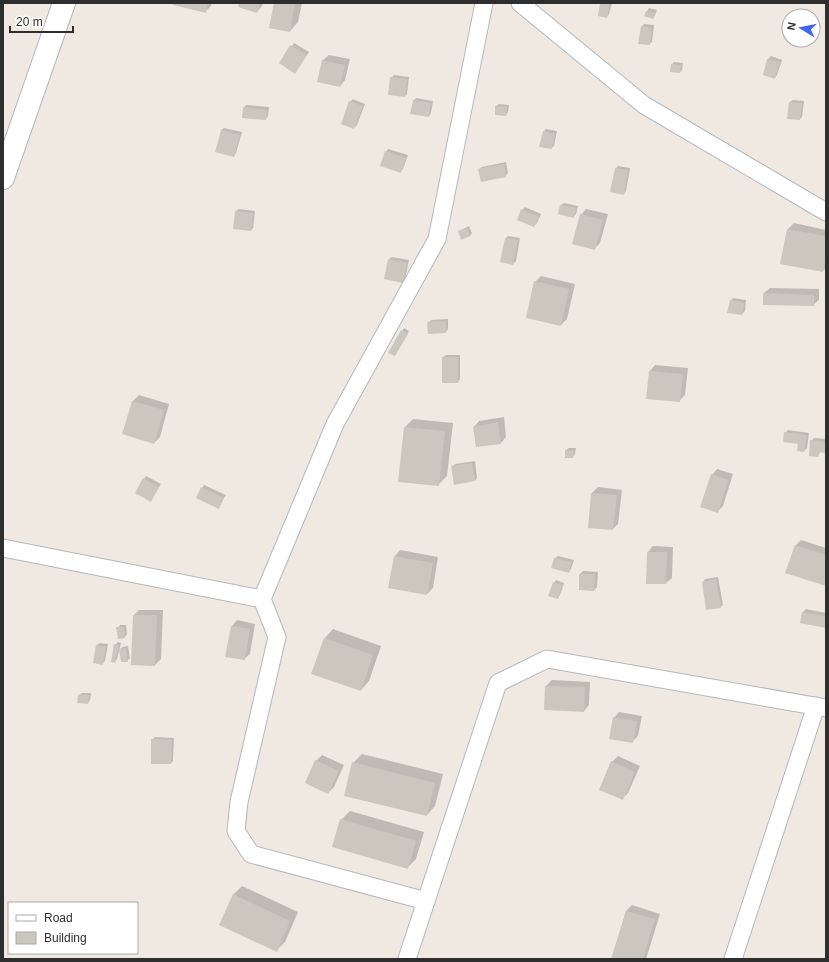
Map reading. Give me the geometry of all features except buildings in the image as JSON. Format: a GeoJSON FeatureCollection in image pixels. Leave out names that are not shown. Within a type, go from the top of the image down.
{"type":"FeatureCollection","features":[{"type":"Feature","properties":{"kind":"main road"},"geometry":{"type":"LineString","coordinates":[[3,178],[64,3]]}},
{"type":"Feature","properties":{"kind":"street"},"geometry":{"type":"LineString","coordinates":[[426,901],[252,854],[236,831],[238,802],[277,637],[262,599],[335,424],[437,239],[484,3]]}},
{"type":"Feature","properties":{"kind":"street"},"geometry":{"type":"LineString","coordinates":[[520,3],[644,105],[826,212]]}},
{"type":"Feature","properties":{"kind":"street"},"geometry":{"type":"LineString","coordinates":[[3,548],[262,599]]}},
{"type":"Feature","properties":{"kind":"street"},"geometry":{"type":"LineString","coordinates":[[407,959],[498,683],[547,659],[821,707],[733,959]]}}]}
